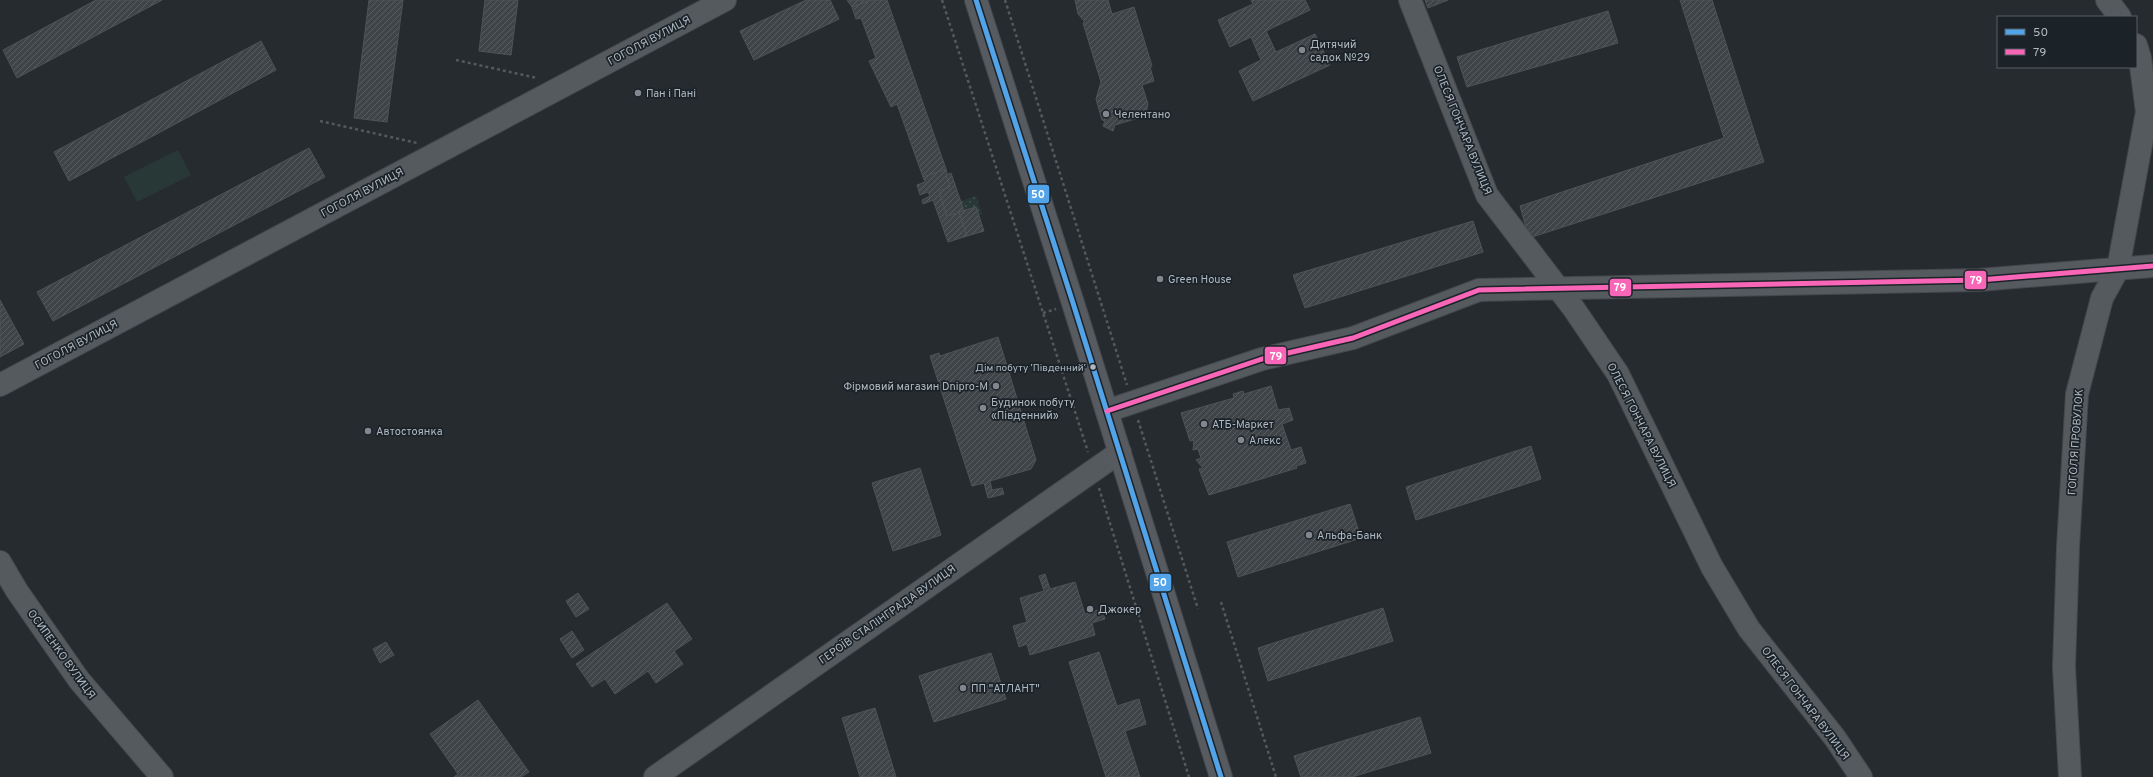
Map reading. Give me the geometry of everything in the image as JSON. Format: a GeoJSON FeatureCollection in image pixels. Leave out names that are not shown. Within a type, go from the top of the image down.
{"type":"FeatureCollection","features":[{"type":"Feature","properties":{"kind":"main road"},"geometry":{"type":"LineString","coordinates":[[976,0],[1120,452],[1221,777]]}},
{"type":"Feature","properties":{"kind":"street","name":"ГОГОЛЯ ВУЛИЦЯ"},"geometry":{"type":"LineString","coordinates":[[0,384],[725,0]]}},
{"type":"Feature","properties":{"kind":"street","name":"ОЛЕСЯ ГОНЧАРА ВУЛИЦЯ"},"geometry":{"type":"LineString","coordinates":[[1410,0],[1487,195],[1574,309],[1618,374],[1712,567],[1749,629],[1835,738],[1861,777]]}},
{"type":"Feature","properties":{"kind":"street"},"geometry":{"type":"LineString","coordinates":[[2107,0],[2119,16]]}},
{"type":"Feature","properties":{"kind":"street","name":"ГОГОЛЯ ПРОВУЛОК"},"geometry":{"type":"LineString","coordinates":[[2070,777],[2064,667],[2068,547],[2077,394],[2102,298],[2118,269],[2147,112],[2140,58],[2137,48]]}},
{"type":"Feature","properties":{"kind":"street"},"geometry":{"type":"LineString","coordinates":[[1107,411],[1262,359],[1353,338],[1479,290],[1558,290],[1979,280],[2153,266]]}},
{"type":"Feature","properties":{"kind":"street","name":"ГЕРОЇВ СТАЛІНГРАДА ВУЛИЦЯ"},"geometry":{"type":"LineString","coordinates":[[655,777],[1120,452]]}},
{"type":"Feature","properties":{"kind":"street","name":"ОСИПЕНКО ВУЛИЦЯ"},"geometry":{"type":"LineString","coordinates":[[0,562],[17,591],[79,680],[162,777]]}},
{"type":"Feature","properties":{"kind":"path"},"geometry":{"type":"LineString","coordinates":[[942,0],[1094,470],[1189,777]]}},
{"type":"Feature","properties":{"kind":"path"},"geometry":{"type":"LineString","coordinates":[[1005,0],[1198,609]]}},
{"type":"Feature","properties":{"kind":"path"},"geometry":{"type":"LineString","coordinates":[[456,60],[542,79]]}},
{"type":"Feature","properties":{"kind":"path"},"geometry":{"type":"LineString","coordinates":[[320,121],[443,149]]}},
{"type":"Feature","properties":{"kind":"path"},"geometry":{"type":"LineString","coordinates":[[1221,602],[1276,777]]}},
{"type":"Feature","properties":{"kind":"shaded area"},"geometry":{"type":"Polygon","coordinates":[[[178,150],[191,175],[137,202],[124,177],[178,150]]]}},
{"type":"Feature","properties":{"kind":"shaded area"},"geometry":{"type":"Polygon","coordinates":[[[976,196],[982,214],[979,215],[976,207],[964,211],[961,201],[976,196]]]}},
{"type":"Feature","properties":{"kind":"building"},"geometry":{"type":"Polygon","coordinates":[[[96,0],[162,0],[17,78],[3,50],[96,0]]]}},
{"type":"Feature","properties":{"kind":"building"},"geometry":{"type":"Polygon","coordinates":[[[369,0],[403,0],[387,122],[354,118],[369,0]]]}},
{"type":"Feature","properties":{"kind":"building"},"geometry":{"type":"Polygon","coordinates":[[[485,0],[518,0],[511,55],[479,51],[485,0]]]}},
{"type":"Feature","properties":{"kind":"building"},"geometry":{"type":"Polygon","coordinates":[[[806,0],[830,0],[839,19],[754,60],[740,31],[806,0]]]}},
{"type":"Feature","properties":{"kind":"building"},"geometry":{"type":"Polygon","coordinates":[[[847,0],[872,0],[852,7],[847,0]]]}},
{"type":"Feature","properties":{"kind":"building"},"geometry":{"type":"Polygon","coordinates":[[[872,0],[887,0],[946,169],[923,177],[897,104],[891,107],[869,61],[876,58],[861,18],[856,19],[852,7],[872,0]]]}},
{"type":"Feature","properties":{"kind":"building"},"geometry":{"type":"Polygon","coordinates":[[[1075,0],[1108,0],[1112,14],[1134,7],[1152,66],[1150,67],[1154,81],[1142,85],[1148,104],[1145,116],[1115,125],[1113,131],[1103,126],[1105,121],[1102,120],[1096,99],[1101,82],[1083,23],[1085,22],[1078,14],[1075,0]]]}},
{"type":"Feature","properties":{"kind":"building","name":"Дитячий садок №29"},"geometry":{"type":"Polygon","coordinates":[[[1251,0],[1305,0],[1310,10],[1266,31],[1276,52],[1315,34],[1330,65],[1253,101],[1239,71],[1261,60],[1251,37],[1230,47],[1218,20],[1253,4],[1251,0]]]}},
{"type":"Feature","properties":{"kind":"building"},"geometry":{"type":"Polygon","coordinates":[[[1425,0],[1448,0],[1428,8],[1425,0]]]}},
{"type":"Feature","properties":{"kind":"building"},"geometry":{"type":"Polygon","coordinates":[[[1680,0],[1712,0],[1764,162],[1529,238],[1520,206],[1724,138],[1680,0]]]}},
{"type":"Feature","properties":{"kind":"building"},"geometry":{"type":"Polygon","coordinates":[[[1608,11],[1618,43],[1467,87],[1457,57],[1608,11]]]}},
{"type":"Feature","properties":{"kind":"building"},"geometry":{"type":"Polygon","coordinates":[[[261,41],[276,70],[69,181],[54,152],[261,41]]]}},
{"type":"Feature","properties":{"kind":"building"},"geometry":{"type":"Polygon","coordinates":[[[309,148],[325,177],[53,321],[37,292],[309,148]]]}},
{"type":"Feature","properties":{"kind":"building"},"geometry":{"type":"Polygon","coordinates":[[[946,169],[950,187],[939,191],[947,216],[959,212],[967,236],[948,242],[933,200],[923,204],[922,200],[930,196],[928,192],[920,195],[917,185],[925,182],[923,177],[946,169]]]}},
{"type":"Feature","properties":{"kind":"building"},"geometry":{"type":"Polygon","coordinates":[[[951,173],[964,211],[947,216],[939,191],[950,187],[946,175],[951,173]]]}},
{"type":"Feature","properties":{"kind":"building"},"geometry":{"type":"Polygon","coordinates":[[[976,207],[984,231],[967,236],[959,212],[976,207]]]}},
{"type":"Feature","properties":{"kind":"building"},"geometry":{"type":"Polygon","coordinates":[[[1473,221],[1483,252],[1305,308],[1293,275],[1473,221]]]}},
{"type":"Feature","properties":{"kind":"building"},"geometry":{"type":"Polygon","coordinates":[[[0,300],[24,344],[0,357],[0,300]]]}},
{"type":"Feature","properties":{"kind":"building","name":"Будинок побуту «Південний»"},"geometry":{"type":"Polygon","coordinates":[[[998,337],[1036,460],[1031,469],[990,481],[992,490],[1002,488],[1004,494],[988,498],[984,483],[972,486],[930,356],[939,353],[940,356],[998,337]]]}},
{"type":"Feature","properties":{"kind":"building","name":"Алекс"},"geometry":{"type":"Polygon","coordinates":[[[1271,386],[1278,410],[1289,408],[1293,420],[1282,424],[1291,450],[1301,447],[1306,463],[1296,466],[1297,468],[1209,495],[1199,469],[1203,468],[1196,460],[1201,458],[1198,449],[1193,450],[1194,440],[1190,441],[1181,413],[1234,398],[1233,394],[1243,391],[1244,394],[1271,386]]]}},
{"type":"Feature","properties":{"kind":"building"},"geometry":{"type":"Polygon","coordinates":[[[1531,446],[1541,479],[1416,520],[1406,487],[1531,446]]]}},
{"type":"Feature","properties":{"kind":"building"},"geometry":{"type":"Polygon","coordinates":[[[920,468],[941,535],[893,551],[872,483],[920,468]]]}},
{"type":"Feature","properties":{"kind":"building"},"geometry":{"type":"Polygon","coordinates":[[[1350,504],[1361,538],[1238,577],[1227,542],[1350,504]]]}},
{"type":"Feature","properties":{"kind":"building"},"geometry":{"type":"Polygon","coordinates":[[[1045,574],[1050,589],[1075,582],[1085,614],[1102,609],[1105,619],[1092,623],[1095,635],[1030,655],[1027,644],[1019,647],[1013,626],[1027,622],[1020,598],[1044,591],[1039,576],[1045,574]]]}},
{"type":"Feature","properties":{"kind":"building"},"geometry":{"type":"Polygon","coordinates":[[[578,593],[589,609],[576,617],[566,601],[578,593]]]}},
{"type":"Feature","properties":{"kind":"building"},"geometry":{"type":"Polygon","coordinates":[[[667,603],[692,639],[674,651],[683,664],[656,683],[648,671],[615,694],[605,679],[592,687],[576,664],[667,603]]]}},
{"type":"Feature","properties":{"kind":"building"},"geometry":{"type":"Polygon","coordinates":[[[1383,608],[1393,641],[1268,681],[1258,648],[1383,608]]]}},
{"type":"Feature","properties":{"kind":"building"},"geometry":{"type":"Polygon","coordinates":[[[572,631],[584,650],[572,658],[560,639],[572,631]]]}},
{"type":"Feature","properties":{"kind":"building"},"geometry":{"type":"Polygon","coordinates":[[[386,642],[394,655],[380,663],[373,649],[386,642]]]}},
{"type":"Feature","properties":{"kind":"building"},"geometry":{"type":"Polygon","coordinates":[[[1099,652],[1117,706],[1139,699],[1146,724],[1125,731],[1140,777],[1106,777],[1069,662],[1099,652]]]}},
{"type":"Feature","properties":{"kind":"building","name":"ПП \"АТЛАНТ\""},"geometry":{"type":"Polygon","coordinates":[[[991,653],[1006,699],[934,722],[919,676],[991,653]]]}},
{"type":"Feature","properties":{"kind":"building"},"geometry":{"type":"Polygon","coordinates":[[[478,700],[529,772],[521,777],[454,777],[458,774],[430,734],[478,700]]]}},
{"type":"Feature","properties":{"kind":"building"},"geometry":{"type":"Polygon","coordinates":[[[875,708],[896,777],[860,777],[842,718],[875,708]]]}},
{"type":"Feature","properties":{"kind":"building"},"geometry":{"type":"Polygon","coordinates":[[[1420,717],[1431,753],[1352,777],[1301,777],[1294,756],[1420,717]]]}},
{"type":"Feature","properties":{"kind":"transit line","name":"50"},"geometry":{"type":"LineString","coordinates":[[976,0],[1073,303],[1221,777]]}},
{"type":"Feature","properties":{"kind":"transit line","name":"79"},"geometry":{"type":"LineString","coordinates":[[1107,411],[1262,359],[1353,338],[1479,290],[1979,280],[2153,266]]}},
{"type":"Feature","properties":{"kind":"place","name":"Дитячий садок №29"},"geometry":{"type":"Point","coordinates":[1302,50]}},
{"type":"Feature","properties":{"kind":"place","name":"Пан і Пані"},"geometry":{"type":"Point","coordinates":[638,93]}},
{"type":"Feature","properties":{"kind":"place","name":"Челентано"},"geometry":{"type":"Point","coordinates":[1106,114]}},
{"type":"Feature","properties":{"kind":"place","name":"Green House"},"geometry":{"type":"Point","coordinates":[1160,279]}},
{"type":"Feature","properties":{"kind":"place","name":"Дім побуту ʼПівденнийʼ"},"geometry":{"type":"Point","coordinates":[1093,367]}},
{"type":"Feature","properties":{"kind":"place","name":"Фірмовий магазин Dnipro-M"},"geometry":{"type":"Point","coordinates":[996,386]}},
{"type":"Feature","properties":{"kind":"place","name":"Будинок побуту «Південний»"},"geometry":{"type":"Point","coordinates":[983,408]}},
{"type":"Feature","properties":{"kind":"place","name":"АТБ-Маркет"},"geometry":{"type":"Point","coordinates":[1204,424]}},
{"type":"Feature","properties":{"kind":"place","name":"Автостоянка"},"geometry":{"type":"Point","coordinates":[368,431]}},
{"type":"Feature","properties":{"kind":"place","name":"Алекс"},"geometry":{"type":"Point","coordinates":[1241,440]}},
{"type":"Feature","properties":{"kind":"place","name":"Альфа-Банк"},"geometry":{"type":"Point","coordinates":[1309,535]}},
{"type":"Feature","properties":{"kind":"place","name":"Джокер"},"geometry":{"type":"Point","coordinates":[1090,609]}},
{"type":"Feature","properties":{"kind":"place","name":"ПП \"АТЛАНТ\""},"geometry":{"type":"Point","coordinates":[963,688]}}]}
